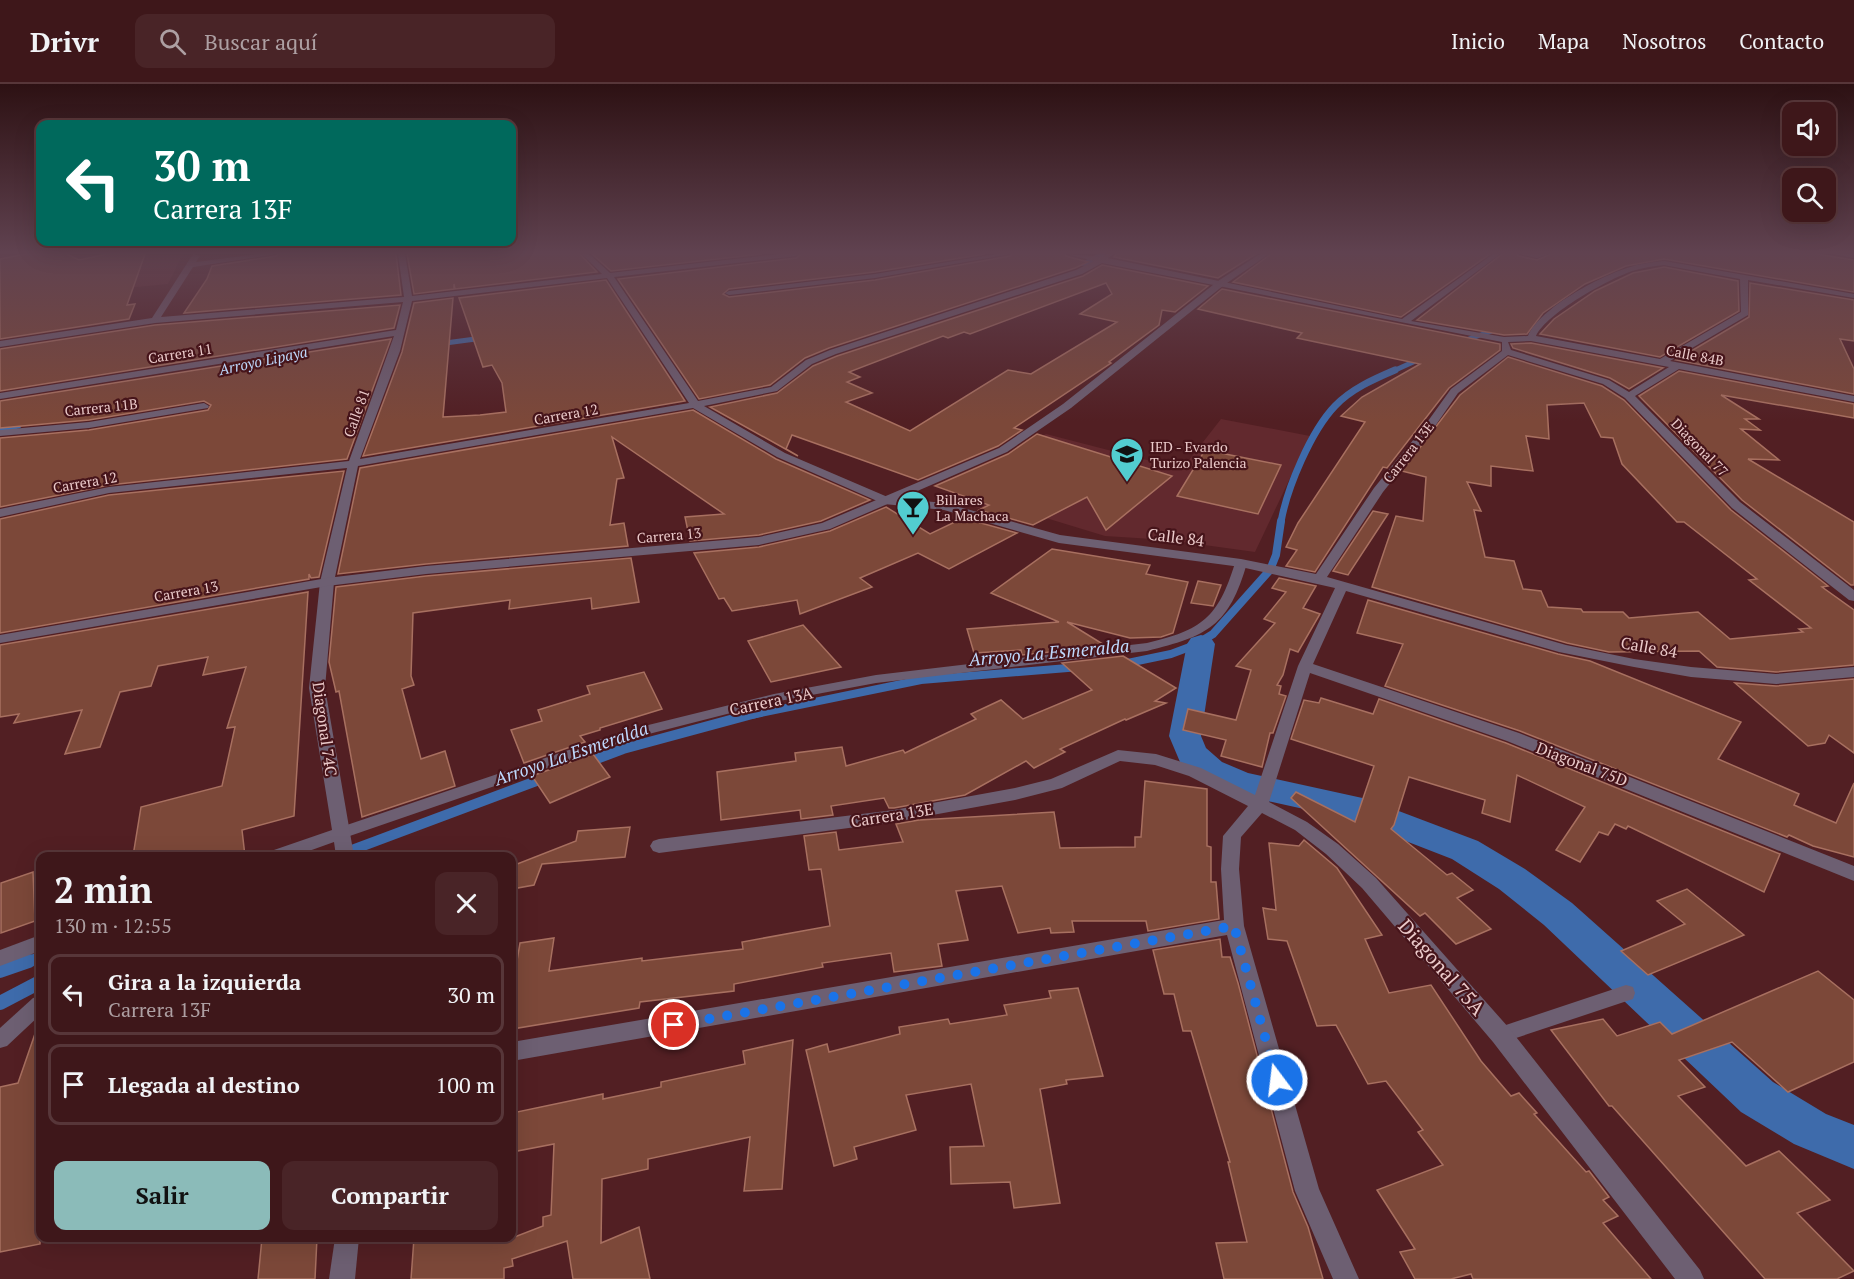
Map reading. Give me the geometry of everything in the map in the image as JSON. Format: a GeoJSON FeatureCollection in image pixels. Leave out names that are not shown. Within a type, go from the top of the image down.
{"type":"FeatureCollection","features":[{"type":"Feature","properties":{"kind":"street"},"geometry":{"type":"LineString","coordinates":[[155,320],[162,310]]}},
{"type":"Feature","properties":{"kind":"street"},"geometry":{"type":"LineString","coordinates":[[0,344],[155,320],[278,310]]}},
{"type":"Feature","properties":{"kind":"street","name":"Calle 81"},"geometry":{"type":"LineString","coordinates":[[327,582],[353,464],[396,349],[405,310]]}},
{"type":"Feature","properties":{"kind":"street","name":"Calle 84"},"geometry":{"type":"LineString","coordinates":[[632,310],[696,406],[781,455],[888,501],[945,507],[1059,539],[1287,572],[1319,579],[1564,649],[1645,665],[1691,672],[1776,679],[1854,672]]}},
{"type":"Feature","properties":{"kind":"street","name":"Carrera 12"},"geometry":{"type":"LineString","coordinates":[[0,513],[109,490],[353,464],[753,395],[774,389],[808,362],[963,310]]}},
{"type":"Feature","properties":{"kind":"street","name":"Carrera 13"},"geometry":{"type":"LineString","coordinates":[[0,639],[327,582],[426,570],[759,541],[825,526],[1003,450],[1067,406],[1187,310]]}},
{"type":"Feature","properties":{"kind":"street","name":"Calle 84B"},"geometry":{"type":"LineString","coordinates":[[1351,310],[1459,333],[1504,340],[1531,339],[1854,399]]}},
{"type":"Feature","properties":{"kind":"street"},"geometry":{"type":"LineString","coordinates":[[1405,321],[1420,310]]}},
{"type":"Feature","properties":{"kind":"street"},"geometry":{"type":"LineString","coordinates":[[1531,339],[1536,327],[1559,310]]}},
{"type":"Feature","properties":{"kind":"street"},"geometry":{"type":"LineString","coordinates":[[1662,362],[1745,313],[1745,310]]}},
{"type":"Feature","properties":{"kind":"street","name":"Carrera 11"},"geometry":{"type":"LineString","coordinates":[[0,396],[400,332]]}},
{"type":"Feature","properties":{"kind":"street"},"geometry":{"type":"LineString","coordinates":[[1504,340],[1507,352]]}},
{"type":"Feature","properties":{"kind":"street","name":"Diagonal 77"},"geometry":{"type":"LineString","coordinates":[[1507,352],[1595,378],[1629,396],[1736,505],[1854,597]]}},
{"type":"Feature","properties":{"kind":"street","name":"Carrera 13E"},"geometry":{"type":"LineString","coordinates":[[1319,579],[1378,490],[1427,430],[1454,391],[1507,352]]}},
{"type":"Feature","properties":{"kind":"street"},"geometry":{"type":"LineString","coordinates":[[1629,396],[1677,366]]}},
{"type":"Feature","properties":{"kind":"street","name":"Carrera 11B"},"geometry":{"type":"LineString","coordinates":[[0,433],[35,427],[85,425],[124,420],[204,406]]}},
{"type":"Feature","properties":{"kind":"street","name":"Diagonal 74C"},"geometry":{"type":"LineString","coordinates":[[327,582],[317,688],[343,843]]}},
{"type":"Feature","properties":{"kind":"street"},"geometry":{"type":"LineString","coordinates":[[1342,586],[1305,666],[1261,801],[1232,836],[1230,869],[1234,926],[1307,1191],[1346,1279]]}},
{"type":"Feature","properties":{"kind":"street","name":"Diagonal 75D"},"geometry":{"type":"LineString","coordinates":[[1305,666],[1513,737],[1854,874]]}},
{"type":"Feature","properties":{"kind":"street","name":"Carrera 13E"},"geometry":{"type":"LineString","coordinates":[[659,846],[894,816],[1015,794],[1056,784],[1118,755]]}},
{"type":"Feature","properties":{"kind":"street","name":"Diagonal 75A"},"geometry":{"type":"LineString","coordinates":[[1118,755],[1156,760],[1195,772],[1261,801],[1332,849],[1369,884],[1501,1035],[1691,1279]]}},
{"type":"Feature","properties":{"kind":"street","name":"Carrera 13A"},"geometry":{"type":"LineString","coordinates":[[297,852],[343,843]]}},
{"type":"Feature","properties":{"kind":"street"},"geometry":{"type":"LineString","coordinates":[[516,1051],[1234,926]]}},
{"type":"Feature","properties":{"kind":"street"},"geometry":{"type":"LineString","coordinates":[[2,958],[36,945]]}},
{"type":"Feature","properties":{"kind":"street"},"geometry":{"type":"LineString","coordinates":[[342,1279],[347,1242]]}},
{"type":"Feature","properties":{"kind":"lane","name":"Carrera 13A"},"geometry":{"type":"LineString","coordinates":[[343,843],[633,733],[774,698],[876,679],[1148,647],[1188,636],[1204,628],[1227,605],[1248,565]]}},
{"type":"Feature","properties":{"kind":"lane"},"geometry":{"type":"LineString","coordinates":[[1501,1035],[1626,993]]}},
{"type":"Feature","properties":{"kind":"lane"},"geometry":{"type":"LineString","coordinates":[[0,1040],[36,1008]]}},
{"type":"Feature","properties":{"kind":"shaded area","name":"IED - Evardo Turizo Palencia"},"geometry":{"type":"Polygon","coordinates":[[[1221,419],[1310,436],[1255,552],[1168,540],[1105,536],[1023,511],[1005,517],[944,496],[1046,434],[1182,469],[1221,419]]]}},
{"type":"Feature","properties":{"kind":"building"},"geometry":{"type":"Polygon","coordinates":[[[0,310],[133,310],[129,319],[0,339],[0,310]]]}},
{"type":"Feature","properties":{"kind":"building"},"geometry":{"type":"Polygon","coordinates":[[[186,310],[223,310],[184,313],[186,310]]]}},
{"type":"Feature","properties":{"kind":"building"},"geometry":{"type":"Polygon","coordinates":[[[342,310],[399,310],[394,328],[0,391],[0,349],[155,325],[342,310]]]}},
{"type":"Feature","properties":{"kind":"building"},"geometry":{"type":"Polygon","coordinates":[[[412,310],[452,310],[443,417],[506,412],[502,383],[492,365],[483,367],[463,310],[625,310],[685,401],[363,456],[402,352],[412,310]]]}},
{"type":"Feature","properties":{"kind":"building"},"geometry":{"type":"Polygon","coordinates":[[[639,310],[947,310],[805,358],[770,385],[699,399],[639,310]]]}},
{"type":"Feature","properties":{"kind":"building"},"geometry":{"type":"Polygon","coordinates":[[[979,310],[1035,310],[970,334],[964,332],[948,338],[943,336],[849,372],[860,377],[847,382],[872,393],[846,402],[910,431],[1008,370],[1031,374],[1117,322],[1080,314],[1087,310],[1178,310],[1175,312],[1162,310],[1159,325],[1109,362],[1111,363],[1014,428],[1022,430],[998,446],[918,480],[792,435],[786,449],[798,456],[710,407],[777,393],[813,366],[979,310]]]}},
{"type":"Feature","properties":{"kind":"building"},"geometry":{"type":"Polygon","coordinates":[[[1201,310],[1327,310],[1500,344],[1500,350],[1449,388],[1387,468],[1383,467],[1315,572],[1286,566],[1297,550],[1286,547],[1298,523],[1365,422],[1341,416],[1362,397],[1420,364],[1297,338],[1302,333],[1201,310]]]}},
{"type":"Feature","properties":{"kind":"building"},"geometry":{"type":"Polygon","coordinates":[[[1366,310],[1411,310],[1401,317],[1366,310]]]}},
{"type":"Feature","properties":{"kind":"building"},"geometry":{"type":"Polygon","coordinates":[[[1430,310],[1548,310],[1527,334],[1504,335],[1417,320],[1430,310]]]}},
{"type":"Feature","properties":{"kind":"building"},"geometry":{"type":"Polygon","coordinates":[[[1568,310],[1739,310],[1660,357],[1540,334],[1554,319],[1568,310]]]}},
{"type":"Feature","properties":{"kind":"building"},"geometry":{"type":"Polygon","coordinates":[[[1749,310],[1854,310],[1854,341],[1840,339],[1854,369],[1854,394],[1676,360],[1749,317],[1749,310]]]}},
{"type":"Feature","properties":{"kind":"building"},"geometry":{"type":"Polygon","coordinates":[[[391,339],[347,459],[109,485],[0,507],[0,438],[89,430],[208,410],[211,405],[204,401],[89,420],[0,428],[0,401],[391,339]]]}},
{"type":"Feature","properties":{"kind":"building"},"geometry":{"type":"Polygon","coordinates":[[[1531,343],[1663,368],[1629,389],[1610,378],[1513,348],[1511,344],[1531,343]]]}},
{"type":"Feature","properties":{"kind":"building"},"geometry":{"type":"Polygon","coordinates":[[[1508,357],[1602,386],[1624,400],[1731,510],[1828,586],[1822,587],[1854,610],[1854,665],[1776,672],[1717,667],[1699,651],[1609,652],[1567,643],[1372,587],[1396,516],[1423,521],[1426,477],[1402,471],[1460,395],[1508,357]],[[1584,403],[1547,405],[1549,439],[1526,436],[1533,471],[1491,466],[1491,486],[1467,482],[1481,511],[1474,510],[1485,557],[1514,561],[1523,589],[1541,591],[1548,607],[1581,609],[1583,612],[1623,612],[1629,618],[1698,612],[1730,639],[1803,632],[1799,629],[1811,628],[1749,580],[1757,579],[1684,522],[1677,522],[1622,464],[1613,438],[1601,437],[1584,403]]]}},
{"type":"Feature","properties":{"kind":"building"},"geometry":{"type":"Polygon","coordinates":[[[1679,371],[1854,404],[1854,418],[1721,395],[1759,419],[1745,419],[1760,430],[1741,429],[1779,460],[1748,459],[1854,522],[1854,585],[1851,585],[1742,500],[1639,396],[1679,371]]]}},
{"type":"Feature","properties":{"kind":"building"},"geometry":{"type":"Polygon","coordinates":[[[693,410],[776,459],[870,500],[821,521],[759,535],[690,541],[685,517],[724,514],[612,437],[624,478],[617,479],[610,525],[624,523],[628,546],[338,574],[360,468],[693,410]]]}},
{"type":"Feature","properties":{"kind":"building"},"geometry":{"type":"Polygon","coordinates":[[[1037,434],[1172,476],[1106,530],[1087,497],[1033,525],[979,510],[989,505],[935,486],[1008,454],[1037,434]]]}},
{"type":"Feature","properties":{"kind":"building"},"geometry":{"type":"Polygon","coordinates":[[[1205,450],[1281,465],[1258,514],[1177,496],[1205,450]]]}},
{"type":"Feature","properties":{"kind":"building"},"geometry":{"type":"Polygon","coordinates":[[[344,471],[319,577],[311,578],[309,574],[309,579],[0,633],[0,519],[109,495],[344,471]]]}},
{"type":"Feature","properties":{"kind":"building"},"geometry":{"type":"Polygon","coordinates":[[[886,507],[930,534],[963,518],[1017,533],[949,569],[918,553],[860,578],[872,587],[800,614],[797,600],[732,611],[724,598],[719,599],[694,553],[759,547],[830,531],[886,507]]]}},
{"type":"Feature","properties":{"kind":"building"},"geometry":{"type":"Polygon","coordinates":[[[1373,511],[1388,514],[1348,575],[1333,571],[1373,511]]]}},
{"type":"Feature","properties":{"kind":"building"},"geometry":{"type":"Polygon","coordinates":[[[1052,549],[1150,565],[1146,574],[1188,582],[1173,633],[1161,637],[1130,638],[1067,622],[1106,646],[1022,655],[1021,650],[974,653],[967,629],[1059,622],[991,593],[1052,549]]]}},
{"type":"Feature","properties":{"kind":"building"},"geometry":{"type":"Polygon","coordinates":[[[631,558],[639,602],[592,609],[591,598],[509,609],[510,600],[413,613],[411,676],[414,685],[402,689],[421,759],[445,751],[455,786],[362,817],[339,691],[336,692],[329,662],[336,587],[426,576],[631,558]]]}},
{"type":"Feature","properties":{"kind":"building"},"geometry":{"type":"Polygon","coordinates":[[[1279,578],[1316,586],[1303,608],[1320,614],[1298,652],[1290,649],[1283,675],[1277,685],[1281,686],[1279,694],[1286,696],[1273,733],[1270,733],[1262,767],[1221,756],[1226,740],[1183,730],[1188,709],[1236,720],[1251,670],[1236,666],[1275,623],[1264,619],[1286,592],[1272,588],[1279,578]]]}},
{"type":"Feature","properties":{"kind":"building"},"geometry":{"type":"Polygon","coordinates":[[[1198,581],[1221,585],[1213,606],[1191,603],[1198,581]]]}},
{"type":"Feature","properties":{"kind":"building"},"geometry":{"type":"Polygon","coordinates":[[[308,592],[294,816],[242,830],[245,852],[134,852],[141,807],[222,786],[235,727],[227,728],[246,667],[203,675],[208,657],[158,666],[151,686],[120,692],[100,747],[65,754],[82,710],[14,723],[19,714],[0,717],[0,645],[308,592]]]}},
{"type":"Feature","properties":{"kind":"building"},"geometry":{"type":"Polygon","coordinates":[[[1368,600],[1590,661],[1741,722],[1718,759],[1799,794],[1794,805],[1836,823],[1854,783],[1854,857],[1813,846],[1789,835],[1787,837],[1520,731],[1385,686],[1403,644],[1357,633],[1368,600]]]}},
{"type":"Feature","properties":{"kind":"building"},"geometry":{"type":"Polygon","coordinates":[[[803,625],[841,667],[771,682],[748,641],[803,625]]]}},
{"type":"Feature","properties":{"kind":"building"},"geometry":{"type":"Polygon","coordinates":[[[1123,656],[1176,688],[1155,701],[1166,703],[1060,749],[1065,752],[1034,768],[1026,761],[965,795],[894,808],[889,808],[884,798],[831,806],[833,815],[801,819],[800,810],[721,820],[717,772],[796,761],[795,753],[842,747],[846,766],[903,750],[905,753],[976,719],[971,714],[1001,700],[1023,719],[1092,690],[1062,663],[1123,656]]]}},
{"type":"Feature","properties":{"kind":"building"},"geometry":{"type":"Polygon","coordinates":[[[644,672],[662,709],[600,728],[600,730],[580,736],[585,742],[524,763],[511,730],[542,721],[538,710],[590,694],[587,686],[644,672]]]}},
{"type":"Feature","properties":{"kind":"building"},"geometry":{"type":"Polygon","coordinates":[[[1854,679],[1854,753],[1829,735],[1825,743],[1808,746],[1735,683],[1776,686],[1854,679]]]}},
{"type":"Feature","properties":{"kind":"building"},"geometry":{"type":"Polygon","coordinates":[[[1321,698],[1373,714],[1379,699],[1506,743],[1780,854],[1764,892],[1628,826],[1626,829],[1615,824],[1608,835],[1599,832],[1580,862],[1556,850],[1585,807],[1517,775],[1510,822],[1482,813],[1485,800],[1409,777],[1391,829],[1447,875],[1452,873],[1473,890],[1457,898],[1491,929],[1456,944],[1425,913],[1420,916],[1291,798],[1296,792],[1355,822],[1374,766],[1291,739],[1304,700],[1319,703],[1321,698]]]}},
{"type":"Feature","properties":{"kind":"building"},"geometry":{"type":"Polygon","coordinates":[[[593,754],[610,777],[550,803],[532,776],[593,754]]]}},
{"type":"Feature","properties":{"kind":"building"},"geometry":{"type":"Polygon","coordinates":[[[1145,781],[1207,789],[1207,846],[1211,847],[1211,882],[1216,882],[1219,919],[1148,931],[1146,921],[1072,921],[1074,932],[1051,933],[1050,928],[1018,933],[1002,886],[956,891],[968,940],[938,944],[942,966],[894,972],[891,953],[822,963],[823,967],[734,984],[734,991],[640,1002],[639,1008],[516,1028],[516,966],[520,943],[554,938],[549,971],[642,958],[642,961],[743,949],[742,942],[830,926],[821,869],[809,870],[804,836],[836,832],[839,850],[903,842],[896,824],[919,820],[1054,812],[1060,848],[1135,847],[1135,837],[1141,837],[1145,781]]]}},
{"type":"Feature","properties":{"kind":"building"},"geometry":{"type":"Polygon","coordinates":[[[630,827],[625,857],[542,864],[534,885],[516,888],[516,864],[576,841],[578,831],[630,827]]]}},
{"type":"Feature","properties":{"kind":"building"},"geometry":{"type":"Polygon","coordinates":[[[1304,840],[1337,868],[1382,935],[1365,939],[1389,993],[1431,985],[1481,1061],[1511,1096],[1519,1093],[1537,1113],[1534,1114],[1586,1172],[1589,1171],[1609,1197],[1603,1200],[1618,1216],[1603,1223],[1651,1279],[1473,1279],[1471,1274],[1451,1279],[1415,1279],[1400,1252],[1415,1249],[1377,1190],[1443,1165],[1418,1132],[1423,1130],[1386,1081],[1368,1084],[1336,1025],[1317,1026],[1287,941],[1268,939],[1263,908],[1276,910],[1269,843],[1299,846],[1304,840]]]}},
{"type":"Feature","properties":{"kind":"building"},"geometry":{"type":"Polygon","coordinates":[[[33,872],[35,921],[1,933],[1,883],[33,872]]]}},
{"type":"Feature","properties":{"kind":"building"},"geometry":{"type":"Polygon","coordinates":[[[1687,889],[1744,935],[1648,975],[1621,951],[1685,924],[1657,901],[1687,889]]]}},
{"type":"Feature","properties":{"kind":"building"},"geometry":{"type":"Polygon","coordinates":[[[1220,939],[1222,957],[1230,957],[1238,983],[1293,1192],[1308,1227],[1323,1279],[1224,1279],[1216,1243],[1247,1242],[1228,1162],[1230,1162],[1191,1031],[1183,1031],[1174,994],[1164,994],[1153,950],[1220,939]]]}},
{"type":"Feature","properties":{"kind":"building"},"geometry":{"type":"Polygon","coordinates":[[[1818,971],[1854,1000],[1854,1062],[1788,1092],[1732,1042],[1679,1060],[1705,1087],[1678,1096],[1746,1166],[1779,1151],[1830,1200],[1797,1213],[1854,1271],[1837,1279],[1765,1279],[1612,1106],[1609,1106],[1551,1030],[1603,1019],[1617,1036],[1660,1022],[1672,1034],[1818,971]]]}},
{"type":"Feature","properties":{"kind":"building"},"geometry":{"type":"Polygon","coordinates":[[[1078,988],[1103,1076],[1066,1080],[1067,1084],[1040,1089],[1060,1203],[1014,1208],[1010,1182],[951,1184],[950,1147],[984,1146],[971,1084],[906,1095],[916,1130],[854,1147],[857,1159],[834,1166],[806,1050],[827,1044],[829,1052],[900,1034],[899,1027],[948,1019],[950,1024],[1007,1015],[1004,1005],[1051,998],[1049,991],[1078,988]]]}},
{"type":"Feature","properties":{"kind":"building"},"geometry":{"type":"Polygon","coordinates":[[[36,1031],[36,1242],[40,1244],[0,1252],[0,1087],[18,1083],[36,1031]]]}},
{"type":"Feature","properties":{"kind":"building"},"geometry":{"type":"Polygon","coordinates":[[[793,1040],[782,1189],[744,1191],[750,1137],[648,1159],[648,1169],[602,1179],[601,1243],[639,1227],[650,1279],[573,1279],[567,1241],[512,1259],[513,1266],[504,1268],[504,1279],[411,1279],[414,1242],[516,1242],[516,1236],[543,1226],[543,1217],[551,1215],[554,1144],[516,1151],[516,1112],[603,1094],[603,1099],[661,1087],[661,1082],[745,1064],[743,1051],[793,1040]]]}},
{"type":"Feature","properties":{"kind":"building"},"geometry":{"type":"Polygon","coordinates":[[[262,1242],[317,1242],[315,1279],[258,1279],[262,1242]]]}},
{"type":"Feature","properties":{"kind":"waterway","name":"Arroyo La Esmeralda"},"geometry":{"type":"LineString","coordinates":[[1460,342],[1498,329]]}},
{"type":"Feature","properties":{"kind":"waterway","name":"Arroyo Lipaya"},"geometry":{"type":"LineString","coordinates":[[438,344],[483,338]]}},
{"type":"Feature","properties":{"kind":"waterway","name":"Arroyo La Esmeralda"},"geometry":{"type":"LineString","coordinates":[[1391,372],[1422,358]]}},
{"type":"Feature","properties":{"kind":"waterway","name":"Arroyo La Esmeralda"},"geometry":{"type":"LineString","coordinates":[[1281,522],[1294,477],[1309,445],[1326,417],[1341,400],[1355,390],[1395,370]]}},
{"type":"Feature","properties":{"kind":"waterway","name":"Arroyo Lipaya"},"geometry":{"type":"LineString","coordinates":[[0,429],[18,425]]}},
{"type":"Feature","properties":{"kind":"waterway","name":"Arroyo La Esmeralda"},"geometry":{"type":"LineString","coordinates":[[1123,664],[1171,654],[1195,645],[1213,634],[1270,570],[1276,555],[1281,521]]}},
{"type":"Feature","properties":{"kind":"waterway"},"geometry":{"type":"LineString","coordinates":[[1201,644],[1185,736],[1192,754],[1210,770],[1240,783],[1355,808],[1465,850],[1512,879],[1558,914],[1757,1097],[1810,1129],[1854,1147]]}},
{"type":"Feature","properties":{"kind":"waterway","name":"Arroyo La Esmeralda"},"geometry":{"type":"LineString","coordinates":[[751,715],[921,680],[1080,667]]}},
{"type":"Feature","properties":{"kind":"waterway","name":"Arroyo La Esmeralda"},"geometry":{"type":"LineString","coordinates":[[586,763],[623,749],[756,713]]}},
{"type":"Feature","properties":{"kind":"waterway","name":"Arroyo La Esmeralda"},"geometry":{"type":"LineString","coordinates":[[347,852],[547,777]]}},
{"type":"Feature","properties":{"kind":"waterway"},"geometry":{"type":"LineString","coordinates":[[25,962],[36,958]]}},
{"type":"Feature","properties":{"kind":"waterway"},"geometry":{"type":"LineString","coordinates":[[0,971],[29,961]]}},
{"type":"Feature","properties":{"kind":"waterway","name":"Arroyo La Esmeralda"},"geometry":{"type":"LineString","coordinates":[[0,1003],[36,984]]}},
{"type":"Feature","properties":{"kind":"place","name":"IED - Evardo Turizo Palencia"},"geometry":{"type":"Point","coordinates":[1127,483]}},
{"type":"Feature","properties":{"kind":"place","name":"Billares La Machaca"},"geometry":{"type":"Point","coordinates":[913,536]}},
{"type":"Feature","properties":{"kind":"route"},"geometry":{"type":"LineString","coordinates":[[674,1025],[1234,926],[1277,1080]]}}]}
